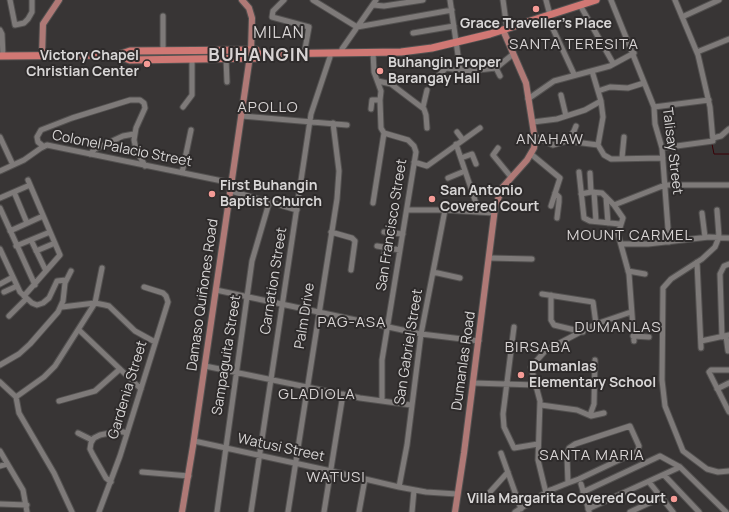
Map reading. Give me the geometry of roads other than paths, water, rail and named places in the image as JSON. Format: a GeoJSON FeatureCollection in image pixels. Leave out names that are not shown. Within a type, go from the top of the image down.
{"type":"FeatureCollection","features":[{"type":"Feature","properties":{"kind":"highway"},"geometry":{"type":"LineString","coordinates":[[2,56],[408,51],[456,44],[596,0]]}},
{"type":"Feature","properties":{"kind":"highway"},"geometry":{"type":"LineString","coordinates":[[117,55],[130,60],[226,58],[250,54],[305,49],[342,49],[370,52]]}},
{"type":"Feature","properties":{"kind":"highway"},"geometry":{"type":"LineString","coordinates":[[117,55],[130,51],[163,51],[330,57],[351,56],[370,52]]}},
{"type":"Feature","properties":{"kind":"main road"},"geometry":{"type":"LineString","coordinates":[[42,56],[42,27],[59,0]]}},
{"type":"Feature","properties":{"kind":"main road"},"geometry":{"type":"LineString","coordinates":[[242,0],[247,6],[252,0]]}},
{"type":"Feature","properties":{"kind":"main road","name":"Damaso Quiñones Road"},"geometry":{"type":"LineString","coordinates":[[182,512],[189,476],[250,54],[253,22],[252,14],[247,6]]}},
{"type":"Feature","properties":{"kind":"main road"},"geometry":{"type":"LineString","coordinates":[[505,29],[512,55],[523,75],[533,122],[535,144],[531,154]]}},
{"type":"Feature","properties":{"kind":"main road","name":"Dumanlas Road"},"geometry":{"type":"LineString","coordinates":[[455,512],[479,341],[494,213],[500,192],[531,154]]}},
{"type":"Feature","properties":{"kind":"street"},"geometry":{"type":"LineString","coordinates":[[10,0],[14,25],[24,23],[28,19],[32,12],[32,0]]}},
{"type":"Feature","properties":{"kind":"street"},"geometry":{"type":"LineString","coordinates":[[284,0],[273,11],[272,18],[309,27],[305,49]]}},
{"type":"Feature","properties":{"kind":"street"},"geometry":{"type":"LineString","coordinates":[[342,49],[374,2],[384,6],[423,0]]}},
{"type":"Feature","properties":{"kind":"street"},"geometry":{"type":"LineString","coordinates":[[450,0],[460,69]]}},
{"type":"Feature","properties":{"kind":"street"},"geometry":{"type":"LineString","coordinates":[[503,0],[505,29]]}},
{"type":"Feature","properties":{"kind":"street"},"geometry":{"type":"LineString","coordinates":[[546,0],[548,15],[574,74]]}},
{"type":"Feature","properties":{"kind":"street","name":"Talisay Street"},"geometry":{"type":"LineString","coordinates":[[611,0],[634,54],[654,107],[655,124],[662,148],[669,242]]}},
{"type":"Feature","properties":{"kind":"street"},"geometry":{"type":"LineString","coordinates":[[675,0],[697,52],[709,100],[713,139]]}},
{"type":"Feature","properties":{"kind":"street"},"geometry":{"type":"LineString","coordinates":[[682,16],[719,0]]}},
{"type":"Feature","properties":{"kind":"street"},"geometry":{"type":"LineString","coordinates":[[317,1],[357,27],[452,10]]}},
{"type":"Feature","properties":{"kind":"street"},"geometry":{"type":"LineString","coordinates":[[580,5],[613,63]]}},
{"type":"Feature","properties":{"kind":"street"},"geometry":{"type":"LineString","coordinates":[[163,16],[163,51]]}},
{"type":"Feature","properties":{"kind":"street"},"geometry":{"type":"LineString","coordinates":[[413,33],[454,26]]}},
{"type":"Feature","properties":{"kind":"street"},"geometry":{"type":"LineString","coordinates":[[0,30],[2,56]]}},
{"type":"Feature","properties":{"kind":"street"},"geometry":{"type":"LineString","coordinates":[[697,52],[729,39]]}},
{"type":"Feature","properties":{"kind":"street"},"geometry":{"type":"LineString","coordinates":[[370,52],[374,72],[381,91],[380,123],[384,133],[373,203]]}},
{"type":"Feature","properties":{"kind":"street"},"geometry":{"type":"LineString","coordinates":[[528,98],[550,83],[574,74],[610,66],[613,63],[634,54]]}},
{"type":"Feature","properties":{"kind":"street"},"geometry":{"type":"LineString","coordinates":[[436,78],[446,68],[469,71],[496,68],[512,55]]}},
{"type":"Feature","properties":{"kind":"street","name":"Carnation Street"},"geometry":{"type":"LineString","coordinates":[[251,512],[310,122],[314,100],[330,57]]}},
{"type":"Feature","properties":{"kind":"street"},"geometry":{"type":"LineString","coordinates":[[226,58],[227,82]]}},
{"type":"Feature","properties":{"kind":"street"},"geometry":{"type":"LineString","coordinates":[[183,108],[192,95],[192,59]]}},
{"type":"Feature","properties":{"kind":"street"},"geometry":{"type":"LineString","coordinates":[[496,68],[500,76]]}},
{"type":"Feature","properties":{"kind":"street"},"geometry":{"type":"LineString","coordinates":[[592,71],[601,101],[603,125],[598,145]]}},
{"type":"Feature","properties":{"kind":"street"},"geometry":{"type":"LineString","coordinates":[[378,82],[391,84],[423,108],[426,114],[427,128]]}},
{"type":"Feature","properties":{"kind":"street"},"geometry":{"type":"LineString","coordinates":[[598,90],[628,88],[644,83]]}},
{"type":"Feature","properties":{"kind":"street"},"geometry":{"type":"LineString","coordinates":[[423,108],[427,90]]}},
{"type":"Feature","properties":{"kind":"street"},"geometry":{"type":"LineString","coordinates":[[561,95],[566,116]]}},
{"type":"Feature","properties":{"kind":"street"},"geometry":{"type":"LineString","coordinates":[[43,146],[38,142],[37,138],[41,130],[72,118],[136,100],[144,103],[145,108],[134,134],[136,149],[145,166]]}},
{"type":"Feature","properties":{"kind":"street"},"geometry":{"type":"LineString","coordinates":[[371,109],[372,100],[380,100]]}},
{"type":"Feature","properties":{"kind":"street"},"geometry":{"type":"LineString","coordinates":[[654,107],[709,100]]}},
{"type":"Feature","properties":{"kind":"street"},"geometry":{"type":"LineString","coordinates":[[533,122],[566,116],[585,110],[601,101]]}},
{"type":"Feature","properties":{"kind":"street"},"geometry":{"type":"LineString","coordinates":[[242,116],[348,125]]}},
{"type":"Feature","properties":{"kind":"street","name":"Palm Drive"},"geometry":{"type":"LineString","coordinates":[[288,512],[339,179],[333,123]]}},
{"type":"Feature","properties":{"kind":"street"},"geometry":{"type":"LineString","coordinates":[[567,141],[574,132],[576,126]]}},
{"type":"Feature","properties":{"kind":"street"},"geometry":{"type":"LineString","coordinates":[[414,162],[427,166],[480,128]]}},
{"type":"Feature","properties":{"kind":"street"},"geometry":{"type":"LineString","coordinates":[[662,148],[713,139],[721,136],[729,129]]}},
{"type":"Feature","properties":{"kind":"street"},"geometry":{"type":"LineString","coordinates":[[182,173],[191,130]]}},
{"type":"Feature","properties":{"kind":"street"},"geometry":{"type":"LineString","coordinates":[[457,132],[463,140]]}},
{"type":"Feature","properties":{"kind":"street","name":"San Francisco Street"},"geometry":{"type":"LineString","coordinates":[[382,401],[381,368],[407,210],[415,149],[411,142],[404,138],[384,133]]}},
{"type":"Feature","properties":{"kind":"street"},"geometry":{"type":"LineString","coordinates":[[90,154],[94,149],[123,136],[134,134]]}},
{"type":"Feature","properties":{"kind":"street"},"geometry":{"type":"LineString","coordinates":[[535,136],[553,145],[567,141],[598,145],[607,157],[663,158]]}},
{"type":"Feature","properties":{"kind":"street"},"geometry":{"type":"LineString","coordinates":[[622,158],[624,137]]}},
{"type":"Feature","properties":{"kind":"street"},"geometry":{"type":"LineString","coordinates":[[0,138],[13,165]]}},
{"type":"Feature","properties":{"kind":"street"},"geometry":{"type":"LineString","coordinates":[[456,144],[479,212]]}},
{"type":"Feature","properties":{"kind":"street","name":"Colonel Palacio Street"},"geometry":{"type":"LineString","coordinates":[[0,171],[28,158],[43,146],[48,146],[232,183]]}},
{"type":"Feature","properties":{"kind":"street"},"geometry":{"type":"LineString","coordinates":[[498,148],[493,155],[511,178]]}},
{"type":"Feature","properties":{"kind":"street"},"geometry":{"type":"LineString","coordinates":[[461,158],[472,154],[476,164]]}},
{"type":"Feature","properties":{"kind":"street"},"geometry":{"type":"LineString","coordinates":[[531,154],[560,177],[551,206]]}},
{"type":"Feature","properties":{"kind":"street"},"geometry":{"type":"LineString","coordinates":[[448,178],[465,171]]}},
{"type":"Feature","properties":{"kind":"street"},"geometry":{"type":"LineString","coordinates":[[579,172],[584,218],[620,224]]}},
{"type":"Feature","properties":{"kind":"street"},"geometry":{"type":"LineString","coordinates":[[590,173],[596,221]]}},
{"type":"Feature","properties":{"kind":"street"},"geometry":{"type":"LineString","coordinates":[[0,198],[14,192],[29,182],[60,255],[9,316]]}},
{"type":"Feature","properties":{"kind":"street"},"geometry":{"type":"LineString","coordinates":[[614,205],[665,185],[729,185]]}},
{"type":"Feature","properties":{"kind":"street"},"geometry":{"type":"LineString","coordinates":[[231,191],[297,210]]}},
{"type":"Feature","properties":{"kind":"street"},"geometry":{"type":"LineString","coordinates":[[14,192],[26,223]]}},
{"type":"Feature","properties":{"kind":"street"},"geometry":{"type":"LineString","coordinates":[[581,194],[593,192],[606,196],[624,219],[620,224],[618,234],[628,271],[634,338],[649,337]]}},
{"type":"Feature","properties":{"kind":"street"},"geometry":{"type":"LineString","coordinates":[[555,193],[559,197],[557,218]]}},
{"type":"Feature","properties":{"kind":"street"},"geometry":{"type":"LineString","coordinates":[[606,196],[608,223]]}},
{"type":"Feature","properties":{"kind":"street","name":"Sampaguita Street"},"geometry":{"type":"LineString","coordinates":[[217,512],[252,261],[269,203]]}},
{"type":"Feature","properties":{"kind":"street"},"geometry":{"type":"LineString","coordinates":[[0,208],[35,285]]}},
{"type":"Feature","properties":{"kind":"street"},"geometry":{"type":"LineString","coordinates":[[407,210],[445,210],[494,213]]}},
{"type":"Feature","properties":{"kind":"street","name":"San Gabriel Street"},"geometry":{"type":"LineString","coordinates":[[399,488],[407,445],[421,334],[445,210]]}},
{"type":"Feature","properties":{"kind":"street"},"geometry":{"type":"LineString","coordinates":[[717,210],[719,236],[713,250],[671,279],[663,288],[662,380],[664,400],[668,414],[683,451],[707,470],[718,472],[729,471]]}},
{"type":"Feature","properties":{"kind":"street"},"geometry":{"type":"LineString","coordinates":[[702,213],[705,237]]}},
{"type":"Feature","properties":{"kind":"street"},"geometry":{"type":"LineString","coordinates":[[10,231],[43,216]]}},
{"type":"Feature","properties":{"kind":"street"},"geometry":{"type":"LineString","coordinates":[[16,246],[50,232]]}},
{"type":"Feature","properties":{"kind":"street"},"geometry":{"type":"LineString","coordinates":[[331,232],[352,238],[355,241],[351,270]]}},
{"type":"Feature","properties":{"kind":"street"},"geometry":{"type":"LineString","coordinates":[[384,232],[403,234]]}},
{"type":"Feature","properties":{"kind":"street"},"geometry":{"type":"LineString","coordinates":[[621,244],[669,242],[719,236],[729,238]]}},
{"type":"Feature","properties":{"kind":"street"},"geometry":{"type":"LineString","coordinates":[[31,240],[46,271]]}},
{"type":"Feature","properties":{"kind":"street"},"geometry":{"type":"LineString","coordinates":[[36,251],[55,243]]}},
{"type":"Feature","properties":{"kind":"street"},"geometry":{"type":"LineString","coordinates":[[377,246],[400,250]]}},
{"type":"Feature","properties":{"kind":"street"},"geometry":{"type":"LineString","coordinates":[[384,258],[386,248]]}},
{"type":"Feature","properties":{"kind":"street"},"geometry":{"type":"LineString","coordinates":[[0,251],[17,286],[25,297],[34,304],[41,304],[49,298],[57,281],[66,280]]}},
{"type":"Feature","properties":{"kind":"street"},"geometry":{"type":"LineString","coordinates":[[489,258],[532,259]]}},
{"type":"Feature","properties":{"kind":"street"},"geometry":{"type":"LineString","coordinates":[[697,262],[701,348]]}},
{"type":"Feature","properties":{"kind":"street"},"geometry":{"type":"LineString","coordinates":[[726,265],[720,274],[725,336],[728,351]]}},
{"type":"Feature","properties":{"kind":"street"},"geometry":{"type":"LineString","coordinates":[[16,397],[49,373],[79,330],[95,303],[102,268]]}},
{"type":"Feature","properties":{"kind":"street"},"geometry":{"type":"LineString","coordinates":[[0,365],[19,354],[44,331],[62,307],[66,280],[71,270]]}},
{"type":"Feature","properties":{"kind":"street"},"geometry":{"type":"LineString","coordinates":[[628,271],[645,274]]}},
{"type":"Feature","properties":{"kind":"street"},"geometry":{"type":"LineString","coordinates":[[433,272],[460,278]]}},
{"type":"Feature","properties":{"kind":"street"},"geometry":{"type":"LineString","coordinates":[[0,284],[13,277]]}},
{"type":"Feature","properties":{"kind":"street"},"geometry":{"type":"LineString","coordinates":[[4,292],[17,286]]}},
{"type":"Feature","properties":{"kind":"street","name":"Gardenia Street"},"geometry":{"type":"LineString","coordinates":[[99,512],[111,482],[168,302],[163,293],[144,287]]}},
{"type":"Feature","properties":{"kind":"street"},"geometry":{"type":"LineString","coordinates":[[216,290],[421,334],[479,341]]}},
{"type":"Feature","properties":{"kind":"street"},"geometry":{"type":"LineString","coordinates":[[542,294],[593,302],[596,324]]}},
{"type":"Feature","properties":{"kind":"street"},"geometry":{"type":"LineString","coordinates":[[551,295],[551,320],[554,325],[583,332]]}},
{"type":"Feature","properties":{"kind":"street"},"geometry":{"type":"LineString","coordinates":[[62,307],[95,303],[109,306],[135,331],[155,342]]}},
{"type":"Feature","properties":{"kind":"street"},"geometry":{"type":"LineString","coordinates":[[546,493],[538,464],[540,405],[531,367],[542,354],[596,324],[631,312]]}},
{"type":"Feature","properties":{"kind":"street"},"geometry":{"type":"LineString","coordinates":[[514,327],[506,385],[504,423],[513,446],[516,448],[538,444]]}},
{"type":"Feature","properties":{"kind":"street"},"geometry":{"type":"LineString","coordinates":[[79,330],[141,389]]}},
{"type":"Feature","properties":{"kind":"street"},"geometry":{"type":"LineString","coordinates":[[701,341],[725,336]]}},
{"type":"Feature","properties":{"kind":"street"},"geometry":{"type":"LineString","coordinates":[[590,415],[594,404],[595,360]]}},
{"type":"Feature","properties":{"kind":"street"},"geometry":{"type":"LineString","coordinates":[[205,366],[343,394],[411,405]]}},
{"type":"Feature","properties":{"kind":"street"},"geometry":{"type":"LineString","coordinates":[[60,401],[95,391],[120,368]]}},
{"type":"Feature","properties":{"kind":"street"},"geometry":{"type":"LineString","coordinates":[[729,370],[711,370],[709,373],[717,389],[726,401],[729,412]]}},
{"type":"Feature","properties":{"kind":"street"},"geometry":{"type":"LineString","coordinates":[[0,382],[16,397],[19,413],[54,473],[72,512]]}},
{"type":"Feature","properties":{"kind":"street"},"geometry":{"type":"LineString","coordinates":[[717,389],[729,382]]}},
{"type":"Feature","properties":{"kind":"street"},"geometry":{"type":"LineString","coordinates":[[473,383],[536,386]]}},
{"type":"Feature","properties":{"kind":"street"},"geometry":{"type":"LineString","coordinates":[[324,512],[343,394]]}},
{"type":"Feature","properties":{"kind":"street"},"geometry":{"type":"LineString","coordinates":[[540,405],[577,410],[590,415],[604,413]]}},
{"type":"Feature","properties":{"kind":"street"},"geometry":{"type":"LineString","coordinates":[[516,512],[546,493],[568,483],[638,450],[639,446],[630,426],[575,444],[569,448],[566,456],[568,483]]}},
{"type":"Feature","properties":{"kind":"street"},"geometry":{"type":"LineString","coordinates":[[92,440],[100,435],[119,431],[127,433]]}},
{"type":"Feature","properties":{"kind":"street"},"geometry":{"type":"LineString","coordinates":[[78,433],[92,440]]}},
{"type":"Feature","properties":{"kind":"street"},"geometry":{"type":"LineString","coordinates":[[92,440],[91,450],[106,478],[111,482]]}},
{"type":"Feature","properties":{"kind":"street","name":"Watusi Street"},"geometry":{"type":"LineString","coordinates":[[194,441],[331,471],[399,488],[457,494]]}},
{"type":"Feature","properties":{"kind":"street"},"geometry":{"type":"LineString","coordinates":[[0,451],[23,490],[27,505],[27,512]]}},
{"type":"Feature","properties":{"kind":"street"},"geometry":{"type":"LineString","coordinates":[[501,452],[521,509]]}},
{"type":"Feature","properties":{"kind":"street"},"geometry":{"type":"LineString","coordinates":[[583,492],[657,456],[663,457],[680,467],[723,511]]}},
{"type":"Feature","properties":{"kind":"street"},"geometry":{"type":"LineString","coordinates":[[0,466],[7,464]]}},
{"type":"Feature","properties":{"kind":"street"},"geometry":{"type":"LineString","coordinates":[[581,484],[589,511],[680,467]]}},
{"type":"Feature","properties":{"kind":"street"},"geometry":{"type":"LineString","coordinates":[[142,472],[189,476]]}},
{"type":"Feature","properties":{"kind":"street"},"geometry":{"type":"LineString","coordinates":[[490,492],[508,472]]}},
{"type":"Feature","properties":{"kind":"street"},"geometry":{"type":"LineString","coordinates":[[664,475],[699,512]]}},
{"type":"Feature","properties":{"kind":"street"},"geometry":{"type":"LineString","coordinates":[[359,512],[365,479]]}},
{"type":"Feature","properties":{"kind":"street"},"geometry":{"type":"LineString","coordinates":[[649,482],[673,512]]}},
{"type":"Feature","properties":{"kind":"street"},"geometry":{"type":"LineString","coordinates":[[412,512],[414,490]]}},
{"type":"Feature","properties":{"kind":"street"},"geometry":{"type":"LineString","coordinates":[[630,512],[662,497]]}},
{"type":"Feature","properties":{"kind":"street"},"geometry":{"type":"LineString","coordinates":[[0,504],[27,505]]}},
{"type":"Feature","properties":{"kind":"waterway"},"geometry":{"type":"LineString","coordinates":[[712,144],[714,154],[729,154]]}},
{"type":"Feature","properties":{"kind":"place","name":"Grace Traveller’s Place"},"geometry":{"type":"Point","coordinates":[536,9]}},
{"type":"Feature","properties":{"kind":"place","name":"Victory Chapel Christian Center"},"geometry":{"type":"Point","coordinates":[147,64]}},
{"type":"Feature","properties":{"kind":"place","name":"Buhangin Proper Barangay Hall"},"geometry":{"type":"Point","coordinates":[380,71]}},
{"type":"Feature","properties":{"kind":"place","name":"First Buhangin Baptist Church"},"geometry":{"type":"Point","coordinates":[212,194]}},
{"type":"Feature","properties":{"kind":"place","name":"San Antonio Covered Court"},"geometry":{"type":"Point","coordinates":[432,199]}},
{"type":"Feature","properties":{"kind":"place","name":"Dumanlas Elementary School"},"geometry":{"type":"Point","coordinates":[521,375]}},
{"type":"Feature","properties":{"kind":"place","name":"Villa Margarita Covered Court"},"geometry":{"type":"Point","coordinates":[674,499]}},
{"type":"Feature","properties":{"kind":"district","name":"MILAN"},"geometry":{"type":"Point","coordinates":[279,34]}},
{"type":"Feature","properties":{"kind":"district","name":"SANTA TERESITA"},"geometry":{"type":"Point","coordinates":[574,45]}},
{"type":"Feature","properties":{"kind":"district","name":"BUHANGIN"},"geometry":{"type":"Point","coordinates":[259,56]}},
{"type":"Feature","properties":{"kind":"district","name":"APOLLO"},"geometry":{"type":"Point","coordinates":[268,108]}},
{"type":"Feature","properties":{"kind":"district","name":"ANAHAW"},"geometry":{"type":"Point","coordinates":[550,140]}},
{"type":"Feature","properties":{"kind":"district","name":"MOUNT CARMEL"},"geometry":{"type":"Point","coordinates":[630,236]}},
{"type":"Feature","properties":{"kind":"district","name":"PAG-ASA"},"geometry":{"type":"Point","coordinates":[352,323]}},
{"type":"Feature","properties":{"kind":"district","name":"DUMANLAS"},"geometry":{"type":"Point","coordinates":[618,328]}},
{"type":"Feature","properties":{"kind":"district","name":"BIRSABA"},"geometry":{"type":"Point","coordinates":[538,348]}},
{"type":"Feature","properties":{"kind":"district","name":"GLADIOLA"},"geometry":{"type":"Point","coordinates":[317,395]}},
{"type":"Feature","properties":{"kind":"district","name":"SANTA MARIA"},"geometry":{"type":"Point","coordinates":[592,456]}},
{"type":"Feature","properties":{"kind":"district","name":"WATUSI"},"geometry":{"type":"Point","coordinates":[336,478]}}]}
